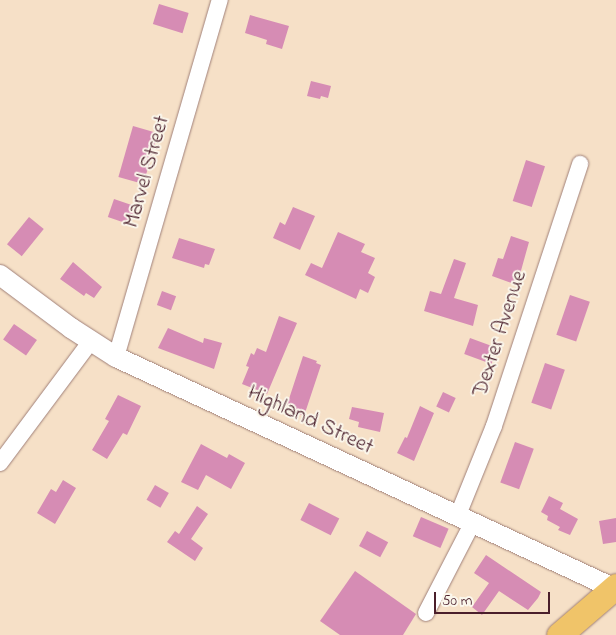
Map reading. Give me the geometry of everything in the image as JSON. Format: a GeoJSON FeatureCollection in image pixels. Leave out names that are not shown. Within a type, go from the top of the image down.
{"type":"FeatureCollection","features":[{"type":"Feature","properties":{"kind":"main road"},"geometry":{"type":"LineString","coordinates":[[559,635],[614,587]]}},
{"type":"Feature","properties":{"kind":"street","name":"Marvel Street"},"geometry":{"type":"LineString","coordinates":[[116,357],[220,0]]}},
{"type":"Feature","properties":{"kind":"street","name":"Dexter Avenue"},"geometry":{"type":"LineString","coordinates":[[426,613],[466,518],[580,164]]}},
{"type":"Feature","properties":{"kind":"street","name":"Highland Street"},"geometry":{"type":"LineString","coordinates":[[0,275],[116,357],[614,587]]}},
{"type":"Feature","properties":{"kind":"street"},"geometry":{"type":"LineString","coordinates":[[0,463],[91,341]]}},
{"type":"Feature","properties":{"kind":"building"},"geometry":{"type":"Polygon","coordinates":[[[159,4],[189,13],[183,33],[153,24],[159,4]]]}},
{"type":"Feature","properties":{"kind":"building"},"geometry":{"type":"Polygon","coordinates":[[[250,15],[289,26],[282,49],[266,44],[267,40],[245,33],[250,15]]]}},
{"type":"Feature","properties":{"kind":"building"},"geometry":{"type":"Polygon","coordinates":[[[311,81],[331,86],[328,98],[321,96],[320,99],[307,96],[311,81]]]}},
{"type":"Feature","properties":{"kind":"building"},"geometry":{"type":"Polygon","coordinates":[[[133,126],[158,133],[143,184],[118,177],[133,126]]]}},
{"type":"Feature","properties":{"kind":"building"},"geometry":{"type":"Polygon","coordinates":[[[526,160],[545,166],[532,207],[513,201],[526,160]]]}},
{"type":"Feature","properties":{"kind":"building"},"geometry":{"type":"Polygon","coordinates":[[[114,199],[137,207],[131,225],[108,217],[114,199]]]}},
{"type":"Feature","properties":{"kind":"building"},"geometry":{"type":"Polygon","coordinates":[[[293,207],[315,216],[300,250],[273,238],[280,222],[285,225],[293,207]]]}},
{"type":"Feature","properties":{"kind":"building"},"geometry":{"type":"Polygon","coordinates":[[[29,217],[44,229],[22,256],[7,244],[29,217]]]}},
{"type":"Feature","properties":{"kind":"building"},"geometry":{"type":"Polygon","coordinates":[[[338,232],[365,244],[361,252],[375,258],[368,273],[375,277],[368,293],[360,289],[356,299],[305,275],[311,263],[322,268],[338,232]]]}},
{"type":"Feature","properties":{"kind":"building"},"geometry":{"type":"Polygon","coordinates":[[[511,236],[529,242],[517,285],[492,276],[498,258],[503,259],[511,236]]]}},
{"type":"Feature","properties":{"kind":"building"},"geometry":{"type":"Polygon","coordinates":[[[179,238],[215,249],[209,265],[205,264],[204,268],[172,258],[179,238]]]}},
{"type":"Feature","properties":{"kind":"building"},"geometry":{"type":"Polygon","coordinates":[[[454,259],[466,263],[454,298],[478,305],[473,326],[424,311],[430,291],[441,294],[454,259]]]}},
{"type":"Feature","properties":{"kind":"building"},"geometry":{"type":"Polygon","coordinates":[[[73,262],[102,287],[94,298],[86,293],[84,296],[60,279],[73,262]]]}},
{"type":"Feature","properties":{"kind":"building"},"geometry":{"type":"Polygon","coordinates":[[[162,291],[176,296],[171,310],[157,305],[162,291]]]}},
{"type":"Feature","properties":{"kind":"building"},"geometry":{"type":"Polygon","coordinates":[[[570,295],[590,302],[576,342],[556,335],[570,295]]]}},
{"type":"Feature","properties":{"kind":"building"},"geometry":{"type":"Polygon","coordinates":[[[279,316],[297,323],[267,394],[242,384],[249,367],[246,366],[251,353],[254,355],[257,348],[266,352],[279,316]]]}},
{"type":"Feature","properties":{"kind":"building"},"geometry":{"type":"Polygon","coordinates":[[[14,324],[37,340],[26,356],[3,340],[14,324]]]}},
{"type":"Feature","properties":{"kind":"building"},"geometry":{"type":"Polygon","coordinates":[[[168,328],[203,343],[204,338],[222,343],[214,369],[158,348],[168,328]]]}},
{"type":"Feature","properties":{"kind":"building"},"geometry":{"type":"Polygon","coordinates":[[[470,338],[497,348],[491,364],[464,354],[470,338]]]}},
{"type":"Feature","properties":{"kind":"building"},"geometry":{"type":"Polygon","coordinates":[[[303,356],[317,361],[316,363],[321,365],[304,416],[288,410],[289,406],[287,405],[303,356]]]}},
{"type":"Feature","properties":{"kind":"building"},"geometry":{"type":"Polygon","coordinates":[[[545,363],[565,370],[551,410],[531,403],[545,363]]]}},
{"type":"Feature","properties":{"kind":"building"},"geometry":{"type":"Polygon","coordinates":[[[443,392],[456,398],[449,412],[436,407],[443,392]]]}},
{"type":"Feature","properties":{"kind":"building"},"geometry":{"type":"Polygon","coordinates":[[[118,395],[141,406],[127,435],[123,433],[107,459],[92,450],[109,421],[105,419],[118,395]]]}},
{"type":"Feature","properties":{"kind":"building"},"geometry":{"type":"Polygon","coordinates":[[[420,406],[434,413],[414,461],[397,453],[405,437],[407,438],[420,406]]]}},
{"type":"Feature","properties":{"kind":"building"},"geometry":{"type":"Polygon","coordinates":[[[352,407],[384,413],[380,432],[358,427],[359,422],[349,419],[352,407]]]}},
{"type":"Feature","properties":{"kind":"building"},"geometry":{"type":"Polygon","coordinates":[[[515,442],[534,449],[519,489],[500,482],[515,442]]]}},
{"type":"Feature","properties":{"kind":"building"},"geometry":{"type":"Polygon","coordinates":[[[201,444],[227,458],[229,454],[245,463],[231,489],[206,475],[198,490],[181,482],[201,444]]]}},
{"type":"Feature","properties":{"kind":"building"},"geometry":{"type":"Polygon","coordinates":[[[63,480],[76,488],[55,524],[37,513],[51,489],[56,492],[63,480]]]}},
{"type":"Feature","properties":{"kind":"building"},"geometry":{"type":"Polygon","coordinates":[[[155,485],[169,493],[160,508],[147,500],[155,485]]]}},
{"type":"Feature","properties":{"kind":"building"},"geometry":{"type":"Polygon","coordinates":[[[549,496],[563,503],[560,509],[578,519],[570,535],[558,530],[560,527],[547,520],[548,516],[541,512],[549,496]]]}},
{"type":"Feature","properties":{"kind":"building"},"geometry":{"type":"Polygon","coordinates":[[[309,503],[339,518],[331,535],[300,520],[309,503]]]}},
{"type":"Feature","properties":{"kind":"building"},"geometry":{"type":"Polygon","coordinates":[[[197,506],[208,514],[191,539],[203,548],[195,561],[167,542],[175,531],[179,534],[197,506]]]}},
{"type":"Feature","properties":{"kind":"building"},"geometry":{"type":"Polygon","coordinates":[[[421,517],[449,529],[440,548],[413,536],[421,517]]]}},
{"type":"Feature","properties":{"kind":"building"},"geometry":{"type":"Polygon","coordinates":[[[616,518],[616,542],[603,544],[599,521],[616,518]]]}},
{"type":"Feature","properties":{"kind":"building"},"geometry":{"type":"Polygon","coordinates":[[[367,531],[388,542],[380,557],[359,546],[367,531]]]}},
{"type":"Feature","properties":{"kind":"building"},"geometry":{"type":"Polygon","coordinates":[[[486,555],[541,592],[528,610],[499,591],[482,615],[472,607],[489,583],[474,573],[486,555]]]}},
{"type":"Feature","properties":{"kind":"building"},"geometry":{"type":"Polygon","coordinates":[[[355,571],[416,614],[403,635],[340,635],[320,621],[355,571]]]}}]}
